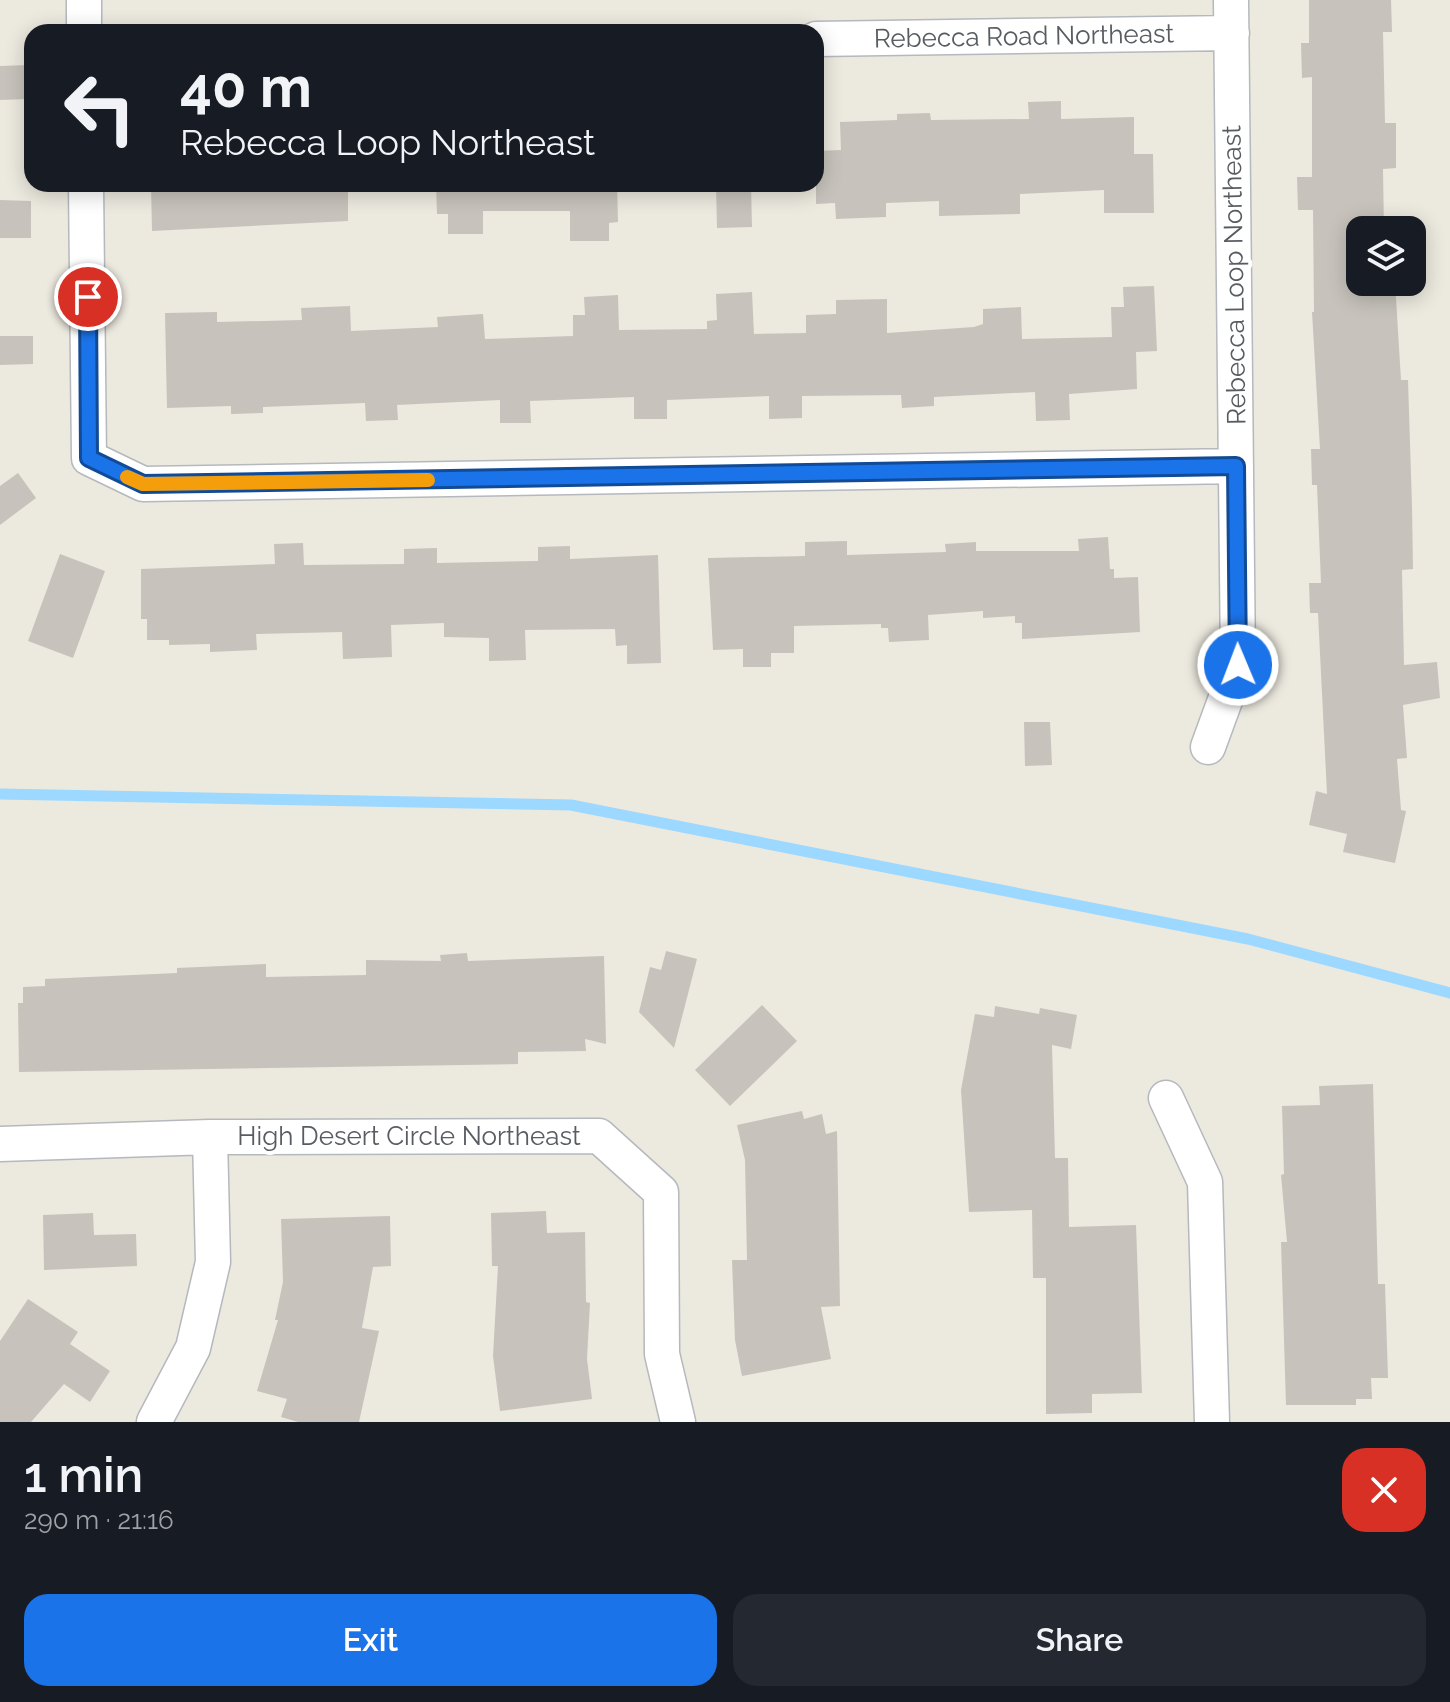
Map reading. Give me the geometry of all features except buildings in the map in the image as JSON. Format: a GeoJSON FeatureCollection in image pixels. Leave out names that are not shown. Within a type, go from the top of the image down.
{"type":"FeatureCollection","features":[{"type":"Feature","properties":{"kind":"street"},"geometry":{"type":"LineString","coordinates":[[84,0],[84,24]]}},
{"type":"Feature","properties":{"kind":"street","name":"Rebecca Road Northeast"},"geometry":{"type":"LineString","coordinates":[[824,39],[1231,16]]}},
{"type":"Feature","properties":{"kind":"street","name":"Rebecca Loop Northeast"},"geometry":{"type":"LineString","coordinates":[[1208,747],[1238,665],[1231,16]]}},
{"type":"Feature","properties":{"kind":"street"},"geometry":{"type":"LineString","coordinates":[[86,192],[89,458],[143,484],[1236,466]]}},
{"type":"Feature","properties":{"kind":"street"},"geometry":{"type":"LineString","coordinates":[[1166,1098],[1205,1182],[1212,1422]]}},
{"type":"Feature","properties":{"kind":"street","name":"High Desert Circle Northeast"},"geometry":{"type":"LineString","coordinates":[[0,1144],[210,1137],[599,1136],[661,1192],[662,1354],[678,1422]]}},
{"type":"Feature","properties":{"kind":"street"},"geometry":{"type":"LineString","coordinates":[[154,1422],[193,1348],[213,1262],[210,1137]]}},
{"type":"Feature","properties":{"kind":"waterway"},"geometry":{"type":"LineString","coordinates":[[0,794],[571,805],[1248,939],[1450,993]]}},
{"type":"Feature","properties":{"kind":"slow traffic"},"geometry":{"type":"LineString","coordinates":[[127,477],[143,484],[428,480]]}},
{"type":"Feature","properties":{"kind":"route"},"geometry":{"type":"LineString","coordinates":[[88,297],[89,458],[143,484],[1236,466],[1238,665]]}}]}
